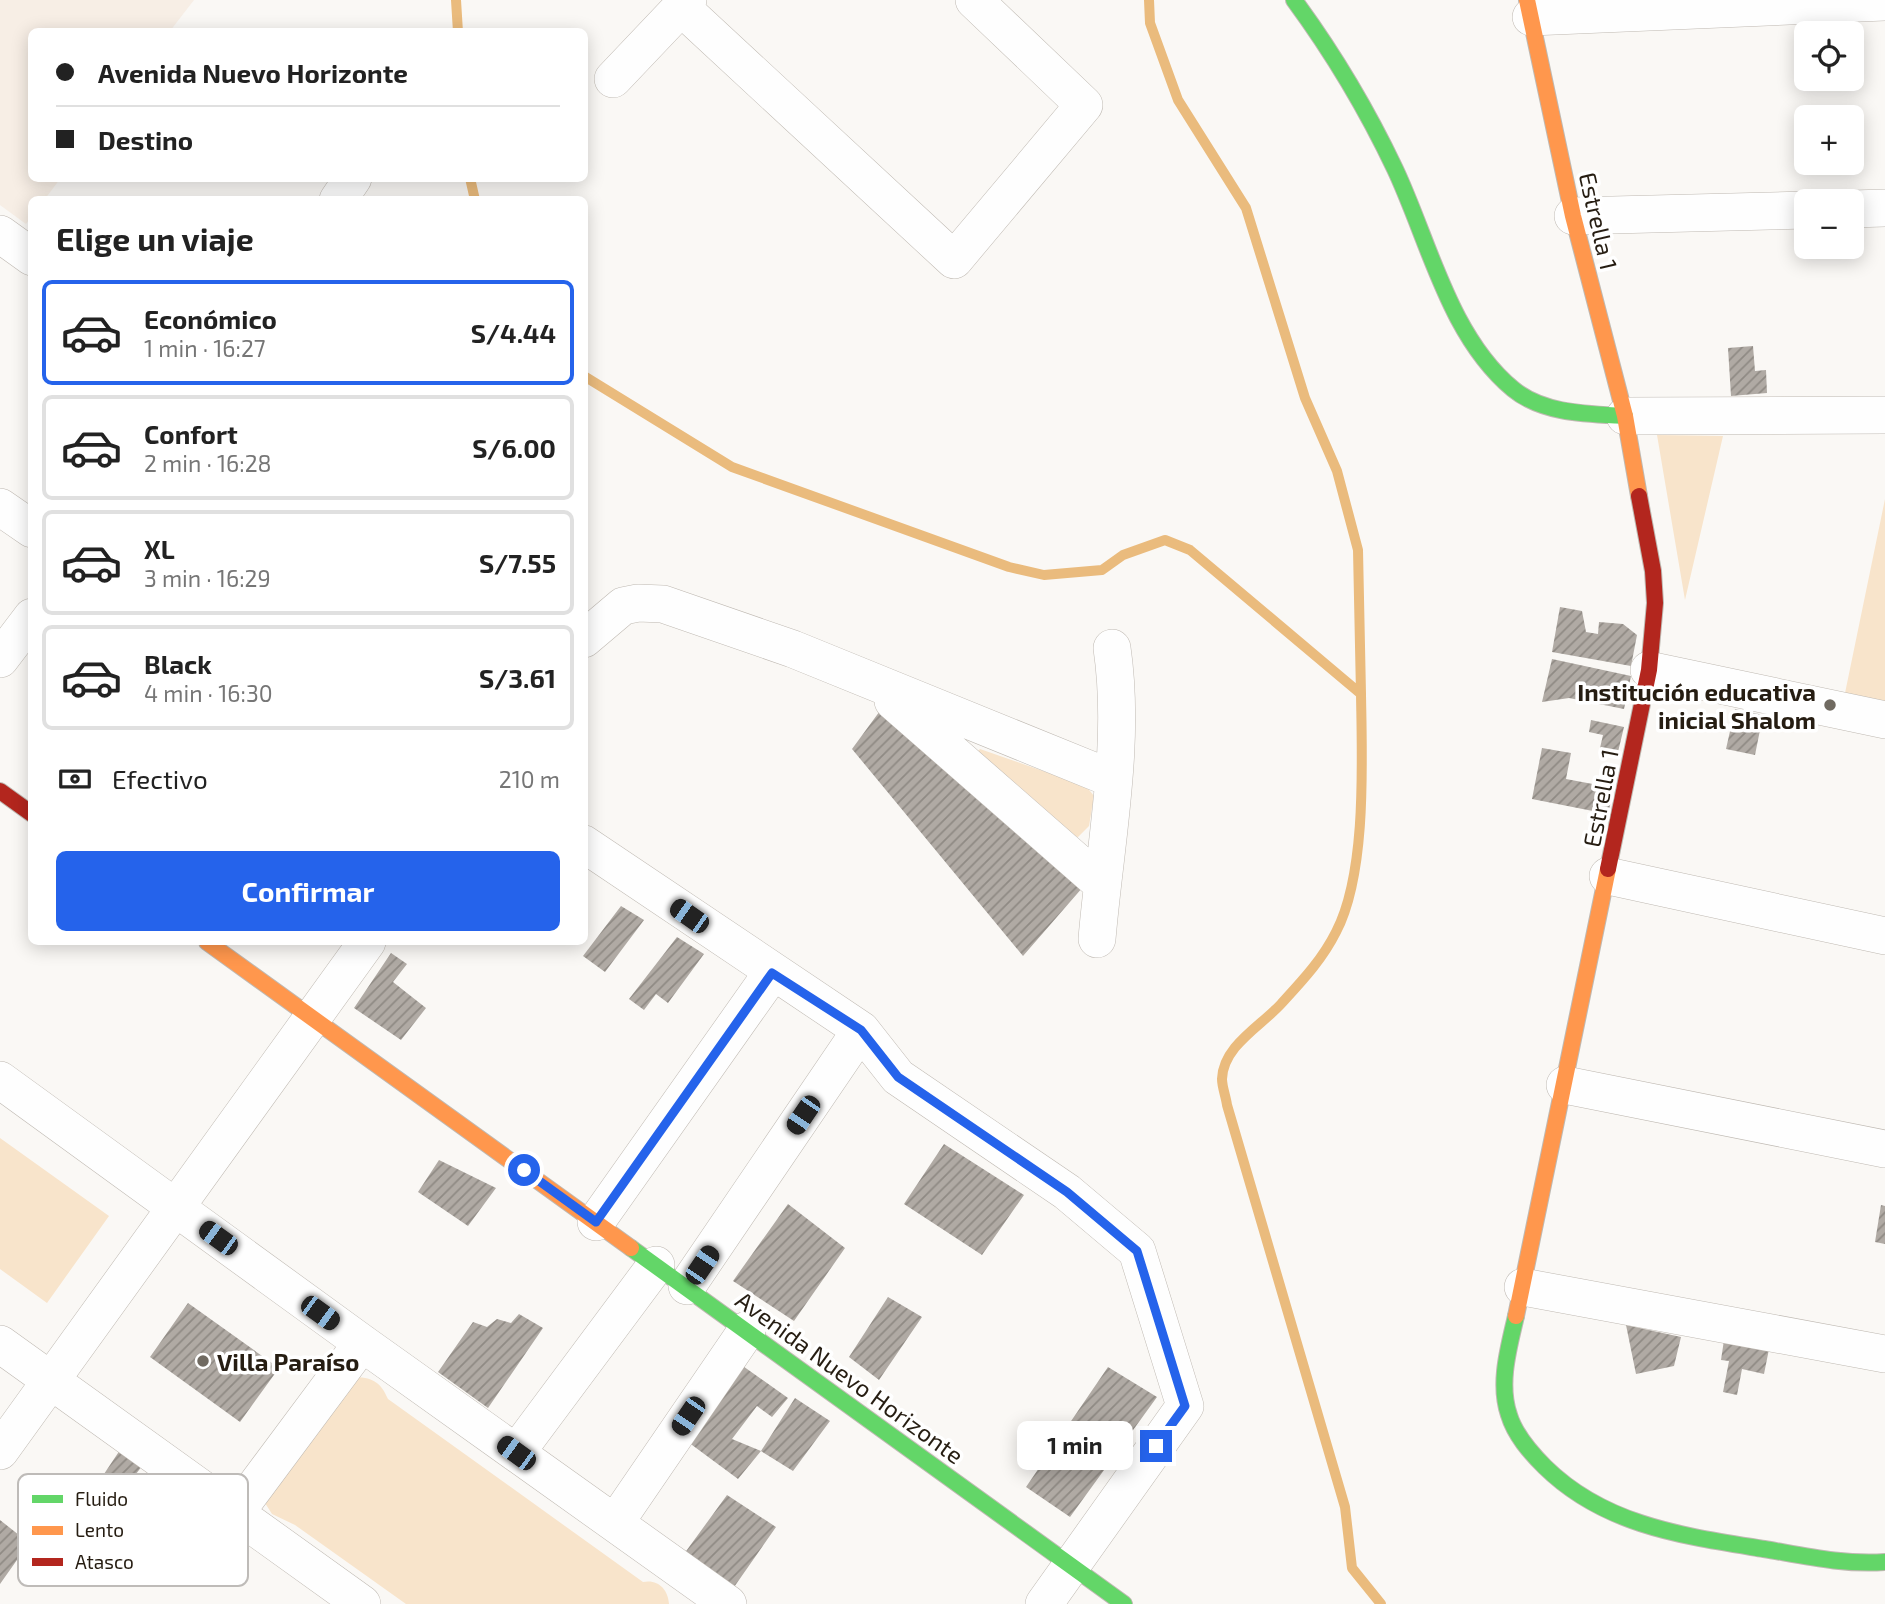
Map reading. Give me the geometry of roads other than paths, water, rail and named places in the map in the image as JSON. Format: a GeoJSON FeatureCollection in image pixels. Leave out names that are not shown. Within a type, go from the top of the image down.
{"type":"FeatureCollection","features":[{"type":"Feature","properties":{"kind":"street"},"geometry":{"type":"LineString","coordinates":[[613,79],[685,4],[954,260],[1084,105],[974,0]]}},
{"type":"Feature","properties":{"kind":"street"},"geometry":{"type":"LineString","coordinates":[[1294,0],[1342,71],[1395,168],[1470,336],[1498,375],[1537,404],[1584,414],[1625,416],[1885,415]]}},
{"type":"Feature","properties":{"kind":"street"},"geometry":{"type":"LineString","coordinates":[[1529,9],[1885,2]]}},
{"type":"Feature","properties":{"kind":"street","name":"Estrella 1"},"geometry":{"type":"LineString","coordinates":[[1529,9],[1573,216],[1625,416],[1653,571],[1655,603],[1648,670],[1504,1386],[1506,1406],[1524,1442],[1547,1471],[1576,1496],[1595,1507],[1662,1533],[1845,1563],[1885,1562]]}},
{"type":"Feature","properties":{"kind":"street"},"geometry":{"type":"LineString","coordinates":[[1864,209],[1885,208]]}},
{"type":"Feature","properties":{"kind":"street"},"geometry":{"type":"LineString","coordinates":[[1573,216],[1794,210]]}},
{"type":"Feature","properties":{"kind":"street"},"geometry":{"type":"LineString","coordinates":[[0,234],[28,254]]}},
{"type":"Feature","properties":{"kind":"street"},"geometry":{"type":"LineString","coordinates":[[0,507],[28,526]]}},
{"type":"Feature","properties":{"kind":"street"},"geometry":{"type":"LineString","coordinates":[[588,636],[623,606],[638,603],[663,604],[793,649],[1113,779]]}},
{"type":"Feature","properties":{"kind":"street"},"geometry":{"type":"LineString","coordinates":[[0,659],[28,622]]}},
{"type":"Feature","properties":{"kind":"street"},"geometry":{"type":"LineString","coordinates":[[1097,939],[1113,779],[1116,676],[1112,648]]}},
{"type":"Feature","properties":{"kind":"street"},"geometry":{"type":"LineString","coordinates":[[1648,670],[1885,720]]}},
{"type":"Feature","properties":{"kind":"street"},"geometry":{"type":"LineString","coordinates":[[871,681],[1102,884]]}},
{"type":"Feature","properties":{"kind":"street"},"geometry":{"type":"LineString","coordinates":[[0,791],[28,811]]}},
{"type":"Feature","properties":{"kind":"street"},"geometry":{"type":"LineString","coordinates":[[588,847],[772,973],[861,1030],[898,1077],[1067,1192],[1137,1251],[1185,1406],[1044,1604]]}},
{"type":"Feature","properties":{"kind":"street"},"geometry":{"type":"LineString","coordinates":[[1608,876],[1885,936]]}},
{"type":"Feature","properties":{"kind":"street","name":"Avenida Nuevo Horizonte"},"geometry":{"type":"LineString","coordinates":[[211,945],[1124,1604]]}},
{"type":"Feature","properties":{"kind":"street"},"geometry":{"type":"LineString","coordinates":[[0,1451],[365,945]]}},
{"type":"Feature","properties":{"kind":"street"},"geometry":{"type":"LineString","coordinates":[[596,1222],[772,973]]}},
{"type":"Feature","properties":{"kind":"street"},"geometry":{"type":"LineString","coordinates":[[687,1286],[861,1030]]}},
{"type":"Feature","properties":{"kind":"street"},"geometry":{"type":"LineString","coordinates":[[0,1080],[615,1523],[711,1599]]}},
{"type":"Feature","properties":{"kind":"street"},"geometry":{"type":"LineString","coordinates":[[1565,1085],[1885,1149]]}},
{"type":"Feature","properties":{"kind":"street"},"geometry":{"type":"LineString","coordinates":[[516,1453],[656,1265]]}},
{"type":"Feature","properties":{"kind":"street"},"geometry":{"type":"LineString","coordinates":[[1523,1287],[1885,1353]]}},
{"type":"Feature","properties":{"kind":"street"},"geometry":{"type":"LineString","coordinates":[[615,1523],[747,1330]]}},
{"type":"Feature","properties":{"kind":"street"},"geometry":{"type":"LineString","coordinates":[[248,1496],[362,1343]]}},
{"type":"Feature","properties":{"kind":"street"},"geometry":{"type":"LineString","coordinates":[[0,1344],[178,1474]]}},
{"type":"Feature","properties":{"kind":"street"},"geometry":{"type":"LineString","coordinates":[[248,1525],[362,1604]]}},
{"type":"Feature","properties":{"kind":"waterway"},"geometry":{"type":"LineString","coordinates":[[456,0],[458,28]]}},
{"type":"Feature","properties":{"kind":"waterway"},"geometry":{"type":"LineString","coordinates":[[1149,0],[1150,23],[1178,100],[1246,208],[1305,398],[1337,471],[1358,550],[1361,694]]}},
{"type":"Feature","properties":{"kind":"waterway"},"geometry":{"type":"LineString","coordinates":[[471,182],[474,196]]}},
{"type":"Feature","properties":{"kind":"waterway"},"geometry":{"type":"LineString","coordinates":[[588,378],[732,467],[1009,567],[1044,575],[1102,570],[1123,555],[1165,540],[1190,550],[1361,694],[1362,751],[1358,848],[1346,908],[1336,932],[1318,961],[1281,1004],[1244,1037],[1229,1056],[1222,1079],[1227,1105],[1345,1507],[1352,1568],[1381,1604]]}},
{"type":"Feature","properties":{"kind":"place","name":"Institución educativa inicial Shalom"},"geometry":{"type":"Point","coordinates":[1830,705]}},
{"type":"Feature","properties":{"kind":"place","name":"Villa Paraíso"},"geometry":{"type":"Point","coordinates":[203,1361]}}]}
